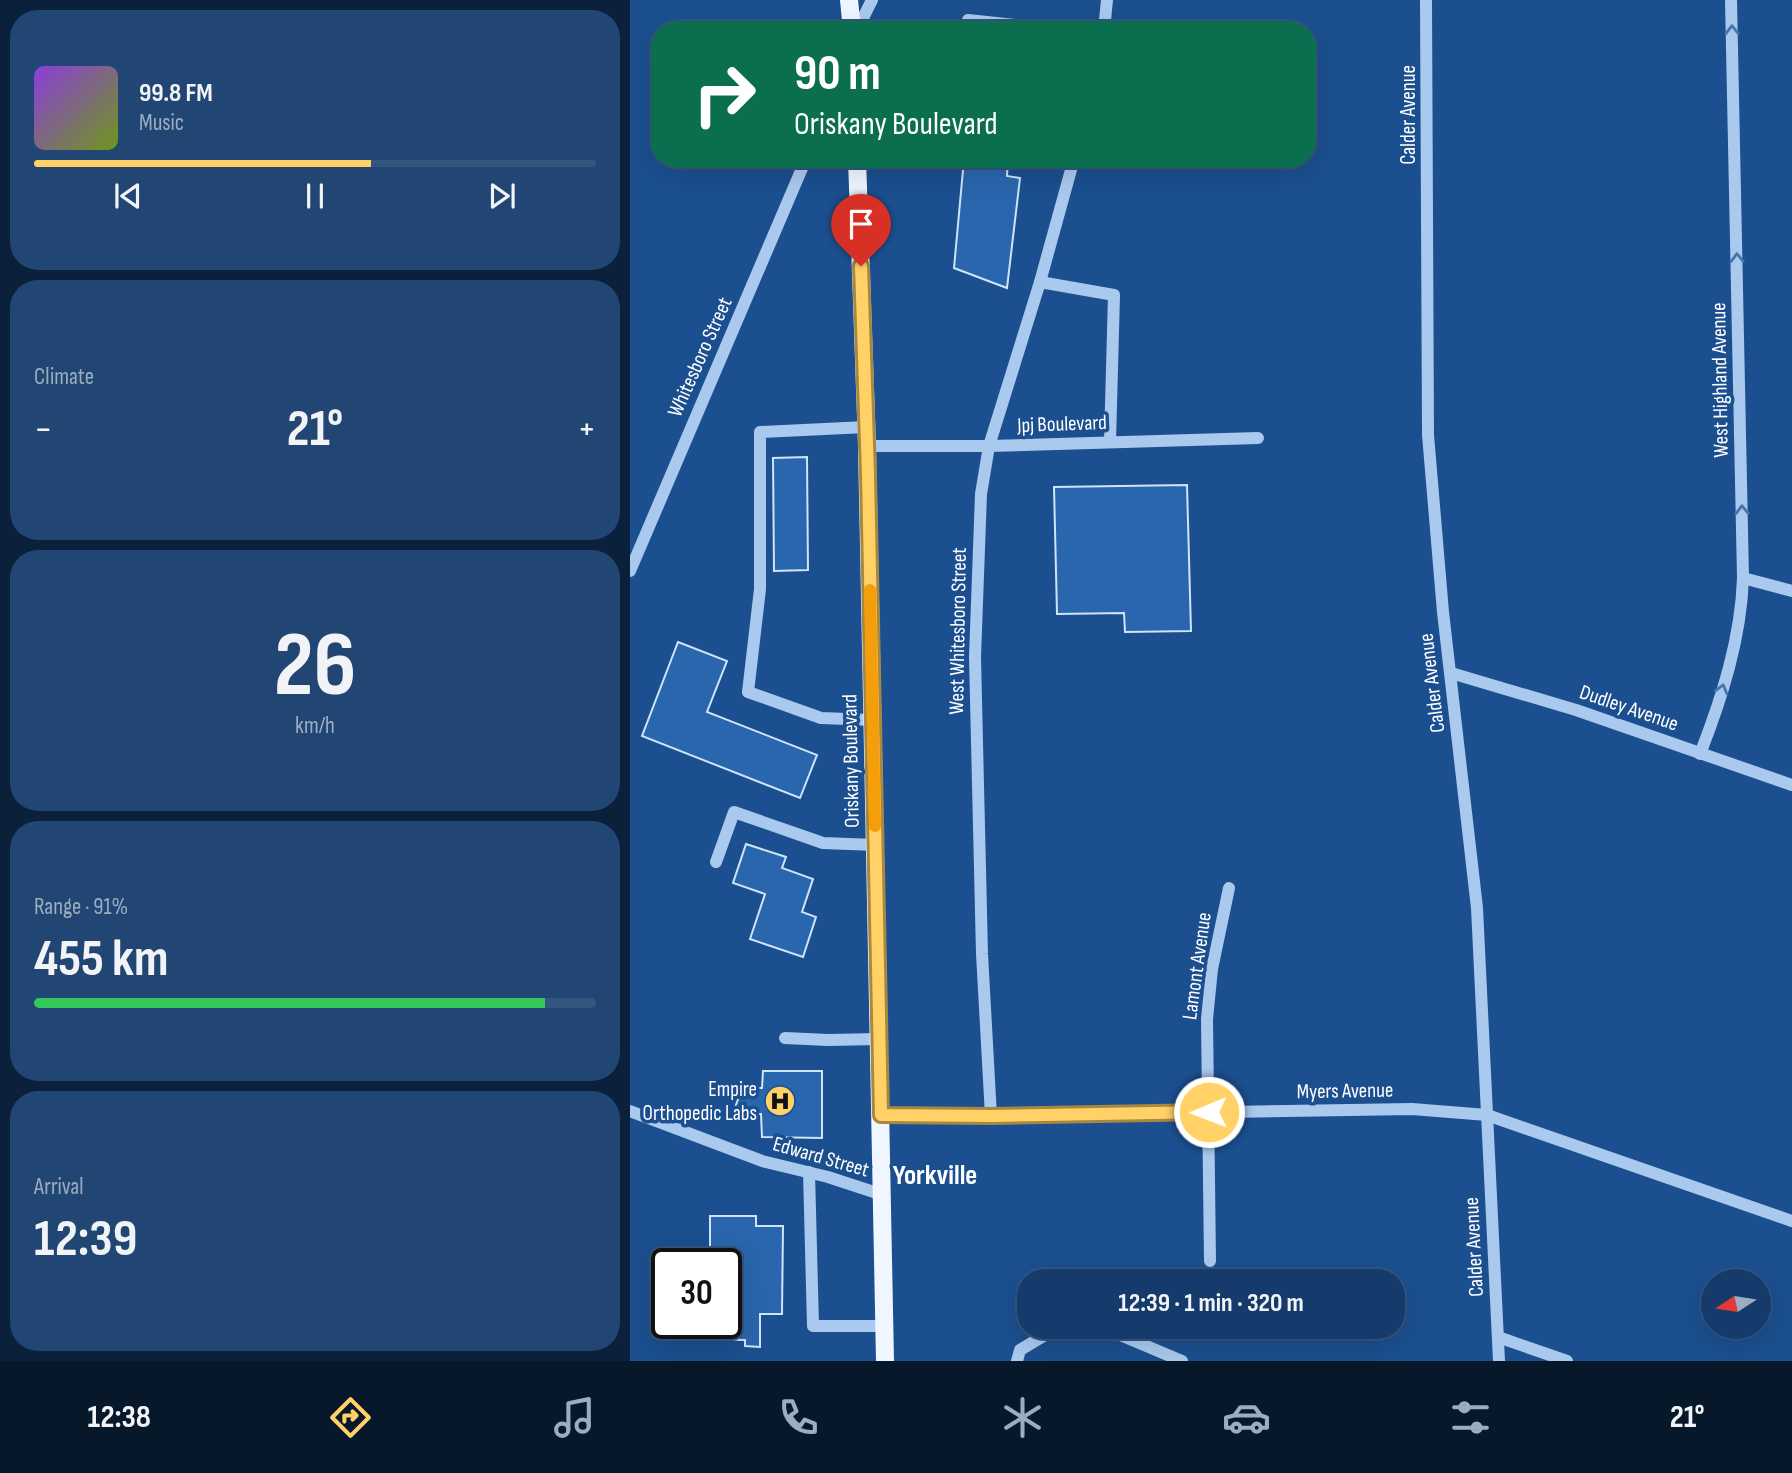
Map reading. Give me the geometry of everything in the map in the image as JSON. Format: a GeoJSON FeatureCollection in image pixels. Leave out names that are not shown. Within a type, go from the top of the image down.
{"type":"FeatureCollection","features":[{"type":"Feature","properties":{"kind":"main road"},"geometry":{"type":"LineString","coordinates":[[849,0],[852,21]]}},
{"type":"Feature","properties":{"kind":"main road","name":"Oriskany Boulevard"},"geometry":{"type":"LineString","coordinates":[[857,168],[867,446],[885,1361]]}},
{"type":"Feature","properties":{"kind":"street"},"geometry":{"type":"LineString","coordinates":[[859,21],[872,0]]}},
{"type":"Feature","properties":{"kind":"street"},"geometry":{"type":"LineString","coordinates":[[1105,21],[1107,0]]}},
{"type":"Feature","properties":{"kind":"street","name":"Calder Avenue"},"geometry":{"type":"LineString","coordinates":[[1426,0],[1428,435],[1443,612],[1477,908],[1499,1361]]}},
{"type":"Feature","properties":{"kind":"street","name":"West Highland Avenue"},"geometry":{"type":"LineString","coordinates":[[1700,754],[1715,716],[1742,614],[1731,0]]}},
{"type":"Feature","properties":{"kind":"street"},"geometry":{"type":"LineString","coordinates":[[968,20],[977,21]]}},
{"type":"Feature","properties":{"kind":"street","name":"Whitesboro Street"},"geometry":{"type":"LineString","coordinates":[[630,571],[802,168]]}},
{"type":"Feature","properties":{"kind":"street","name":"West Whitesboro Street"},"geometry":{"type":"LineString","coordinates":[[991,1116],[982,954],[975,657],[981,494],[989,446],[1040,282],[1072,168]]}},
{"type":"Feature","properties":{"kind":"street"},"geometry":{"type":"LineString","coordinates":[[1040,282],[1114,295],[1110,442]]}},
{"type":"Feature","properties":{"kind":"street"},"geometry":{"type":"LineString","coordinates":[[866,427],[760,432],[760,590],[748,692],[821,718],[873,720]]}},
{"type":"Feature","properties":{"kind":"street","name":"Jpj Boulevard"},"geometry":{"type":"LineString","coordinates":[[867,446],[989,446],[1258,438]]}},
{"type":"Feature","properties":{"kind":"street"},"geometry":{"type":"LineString","coordinates":[[1743,578],[1792,591]]}},
{"type":"Feature","properties":{"kind":"street","name":"Dudley Avenue"},"geometry":{"type":"LineString","coordinates":[[1451,673],[1576,710],[1792,785]]}},
{"type":"Feature","properties":{"kind":"street"},"geometry":{"type":"LineString","coordinates":[[716,862],[734,812],[823,843],[875,845]]}},
{"type":"Feature","properties":{"kind":"street","name":"Lamont Avenue"},"geometry":{"type":"LineString","coordinates":[[1210,1261],[1207,1019],[1212,969],[1229,888]]}},
{"type":"Feature","properties":{"kind":"street"},"geometry":{"type":"LineString","coordinates":[[785,1038],[879,1039]]}},
{"type":"Feature","properties":{"kind":"street","name":"Myers Avenue"},"geometry":{"type":"LineString","coordinates":[[881,1115],[991,1116],[1412,1109],[1487,1115],[1792,1221]]}},
{"type":"Feature","properties":{"kind":"street","name":"Edward Street"},"geometry":{"type":"LineString","coordinates":[[630,1111],[762,1161],[883,1195]]}},
{"type":"Feature","properties":{"kind":"street"},"geometry":{"type":"LineString","coordinates":[[808,1172],[813,1326],[885,1326]]}},
{"type":"Feature","properties":{"kind":"street"},"geometry":{"type":"LineString","coordinates":[[1498,1337],[1567,1361]]}},
{"type":"Feature","properties":{"kind":"street"},"geometry":{"type":"LineString","coordinates":[[1017,1361],[1020,1350],[1038,1339]]}},
{"type":"Feature","properties":{"kind":"street"},"geometry":{"type":"LineString","coordinates":[[1130,1339],[1182,1361]]}},
{"type":"Feature","properties":{"kind":"building"},"geometry":{"type":"Polygon","coordinates":[[[963,168],[1007,168],[1007,176],[1020,178],[1007,288],[954,268],[963,168]]]}},
{"type":"Feature","properties":{"kind":"building"},"geometry":{"type":"Polygon","coordinates":[[[807,457],[808,570],[774,571],[773,458],[807,457]]]}},
{"type":"Feature","properties":{"kind":"building"},"geometry":{"type":"Polygon","coordinates":[[[1187,485],[1191,631],[1125,632],[1124,613],[1057,614],[1054,487],[1187,485]]]}},
{"type":"Feature","properties":{"kind":"building"},"geometry":{"type":"Polygon","coordinates":[[[678,642],[727,661],[707,712],[817,755],[800,798],[642,736],[678,642]]]}},
{"type":"Feature","properties":{"kind":"building"},"geometry":{"type":"Polygon","coordinates":[[[746,844],[786,857],[782,868],[813,879],[802,912],[816,917],[803,957],[750,939],[765,894],[733,883],[746,844]]]}},
{"type":"Feature","properties":{"kind":"building","name":"Empire Orthopedic Labs"},"geometry":{"type":"Polygon","coordinates":[[[763,1071],[822,1071],[822,1138],[762,1137],[761,1114],[733,1113],[742,1088],[762,1088],[763,1071]]]}},
{"type":"Feature","properties":{"kind":"building"},"geometry":{"type":"Polygon","coordinates":[[[710,1216],[756,1216],[756,1226],[783,1226],[782,1314],[760,1314],[760,1347],[745,1346],[745,1340],[678,1339],[742,1339],[742,1248],[710,1248],[710,1216]]]}},
{"type":"Feature","properties":{"kind":"slow traffic"},"geometry":{"type":"LineString","coordinates":[[870,590],[875,826]]}},
{"type":"Feature","properties":{"kind":"place","name":"Empire Orthopedic Labs"},"geometry":{"type":"Point","coordinates":[780,1101]}},
{"type":"Feature","properties":{"kind":"district","name":"Yorkville"},"geometry":{"type":"Point","coordinates":[935,1175]}},
{"type":"Feature","properties":{"kind":"route"},"geometry":{"type":"LineString","coordinates":[[861,266],[881,1115],[1209,1112]]}}]}
